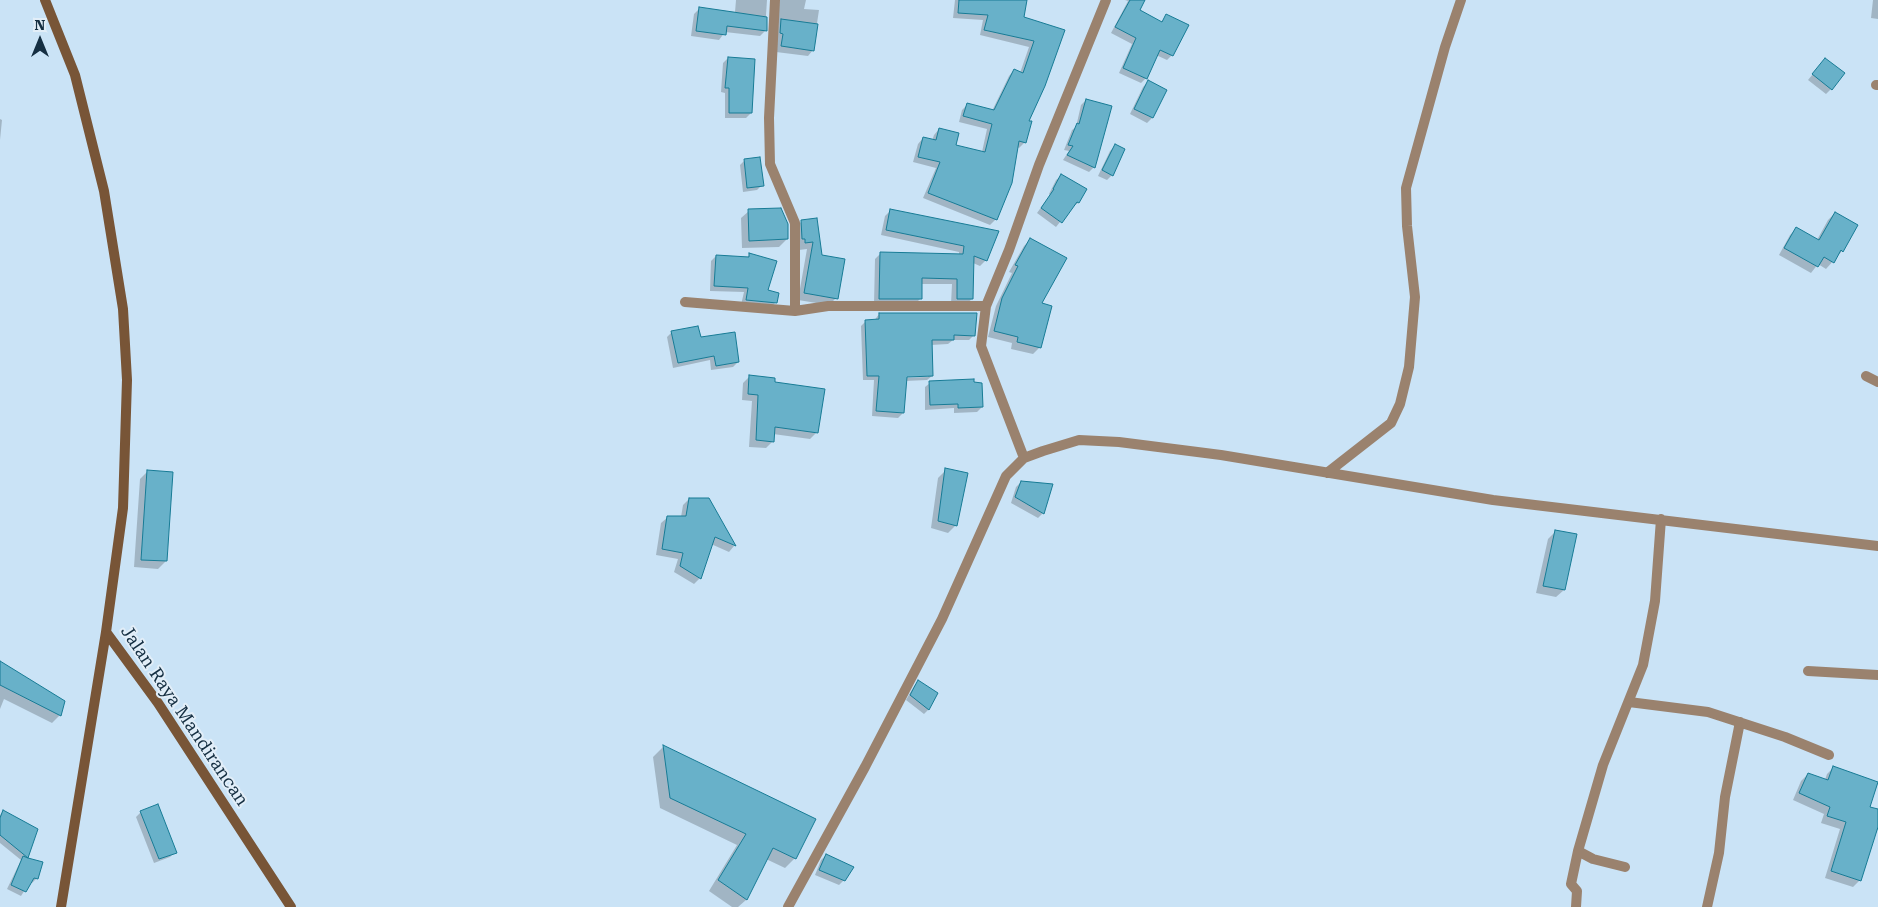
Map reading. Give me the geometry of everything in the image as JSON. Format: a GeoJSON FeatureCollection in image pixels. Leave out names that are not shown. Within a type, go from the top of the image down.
{"type":"FeatureCollection","features":[{"type":"Feature","properties":{"kind":"street","name":"Jalan Raya Mandirancan"},"geometry":{"type":"LineString","coordinates":[[45,0],[75,75],[104,190],[123,309],[127,380],[123,508],[106,632],[158,703],[290,907]]}},
{"type":"Feature","properties":{"kind":"street"},"geometry":{"type":"LineString","coordinates":[[775,0],[769,118],[770,164],[795,224],[795,311]]}},
{"type":"Feature","properties":{"kind":"street"},"geometry":{"type":"LineString","coordinates":[[1024,458],[981,346],[986,306],[1009,250],[1039,165],[1106,0]]}},
{"type":"Feature","properties":{"kind":"street"},"geometry":{"type":"LineString","coordinates":[[1327,473],[1391,423],[1400,404],[1409,367],[1415,297],[1407,226],[1406,188],[1445,47],[1461,0]]}},
{"type":"Feature","properties":{"kind":"street"},"geometry":{"type":"LineString","coordinates":[[685,302],[795,311],[828,306],[986,306]]}},
{"type":"Feature","properties":{"kind":"street"},"geometry":{"type":"LineString","coordinates":[[1866,376],[1878,382]]}},
{"type":"Feature","properties":{"kind":"street"},"geometry":{"type":"LineString","coordinates":[[788,907],[942,619],[1006,476],[1024,458],[1079,440],[1119,442],[1221,455],[1493,500],[1878,546]]}},
{"type":"Feature","properties":{"kind":"street"},"geometry":{"type":"LineString","coordinates":[[1576,907],[1577,892],[1571,884],[1578,851],[1603,764],[1643,665],[1655,601],[1661,519]]}},
{"type":"Feature","properties":{"kind":"street"},"geometry":{"type":"LineString","coordinates":[[61,907],[106,632]]}},
{"type":"Feature","properties":{"kind":"street"},"geometry":{"type":"LineString","coordinates":[[1808,671],[1878,675]]}},
{"type":"Feature","properties":{"kind":"street"},"geometry":{"type":"LineString","coordinates":[[1629,702],[1708,712],[1785,737],[1829,755]]}},
{"type":"Feature","properties":{"kind":"street"},"geometry":{"type":"LineString","coordinates":[[1707,907],[1718,853],[1725,797],[1740,722]]}},
{"type":"Feature","properties":{"kind":"street"},"geometry":{"type":"LineString","coordinates":[[1578,851],[1593,859],[1625,867]]}},
{"type":"Feature","properties":{"kind":"building"},"geometry":{"type":"Polygon","coordinates":[[[959,0],[1027,0],[1024,17],[1065,30],[1045,86],[1029,121],[1032,121],[1026,143],[1019,141],[1012,183],[997,220],[928,193],[940,162],[918,157],[923,137],[936,140],[939,128],[959,133],[956,145],[985,152],[992,124],[963,116],[967,103],[994,110],[1014,69],[1023,73],[1034,41],[984,30],[988,15],[958,13],[959,0]]]}},
{"type":"Feature","properties":{"kind":"building"},"geometry":{"type":"Polygon","coordinates":[[[1130,0],[1145,0],[1140,10],[1162,22],[1166,14],[1189,25],[1173,56],[1160,50],[1147,79],[1123,68],[1136,38],[1115,27],[1130,0]]]}},
{"type":"Feature","properties":{"kind":"building"},"geometry":{"type":"Polygon","coordinates":[[[699,7],[767,17],[767,31],[727,26],[726,35],[696,31],[699,7]]]}},
{"type":"Feature","properties":{"kind":"building"},"geometry":{"type":"Polygon","coordinates":[[[781,19],[818,24],[814,51],[781,46],[783,34],[780,33],[781,19]]]}},
{"type":"Feature","properties":{"kind":"building"},"geometry":{"type":"Polygon","coordinates":[[[728,57],[755,59],[752,113],[729,113],[729,88],[725,88],[728,57]]]}},
{"type":"Feature","properties":{"kind":"building"},"geometry":{"type":"Polygon","coordinates":[[[1825,58],[1845,73],[1832,90],[1812,74],[1825,58]]]}},
{"type":"Feature","properties":{"kind":"building"},"geometry":{"type":"Polygon","coordinates":[[[1148,80],[1167,90],[1153,118],[1134,109],[1148,80]]]}},
{"type":"Feature","properties":{"kind":"building"},"geometry":{"type":"Polygon","coordinates":[[[1086,99],[1112,106],[1095,168],[1067,155],[1073,146],[1068,145],[1077,123],[1079,124],[1086,99]]]}},
{"type":"Feature","properties":{"kind":"building"},"geometry":{"type":"Polygon","coordinates":[[[1115,144],[1125,149],[1113,176],[1102,170],[1115,144]]]}},
{"type":"Feature","properties":{"kind":"building"},"geometry":{"type":"Polygon","coordinates":[[[760,157],[764,186],[747,188],[744,159],[760,157]]]}},
{"type":"Feature","properties":{"kind":"building"},"geometry":{"type":"Polygon","coordinates":[[[1061,174],[1087,189],[1079,203],[1077,202],[1062,223],[1041,208],[1054,189],[1061,174]]]}},
{"type":"Feature","properties":{"kind":"building"},"geometry":{"type":"Polygon","coordinates":[[[781,208],[788,224],[788,239],[749,241],[748,209],[781,208]]]}},
{"type":"Feature","properties":{"kind":"building"},"geometry":{"type":"Polygon","coordinates":[[[890,209],[999,231],[987,261],[974,256],[973,299],[957,299],[957,279],[922,278],[922,299],[879,299],[880,252],[963,254],[964,246],[886,230],[890,209]]]}},
{"type":"Feature","properties":{"kind":"building"},"geometry":{"type":"Polygon","coordinates":[[[1835,212],[1858,225],[1843,252],[1841,250],[1834,263],[1824,257],[1818,267],[1784,248],[1796,227],[1819,240],[1835,212]]]}},
{"type":"Feature","properties":{"kind":"building"},"geometry":{"type":"Polygon","coordinates":[[[817,218],[822,255],[845,259],[838,299],[804,293],[813,242],[805,243],[805,239],[802,239],[801,220],[817,218]]]}},
{"type":"Feature","properties":{"kind":"building"},"geometry":{"type":"Polygon","coordinates":[[[1030,238],[1067,258],[1042,303],[1052,306],[1041,348],[1017,342],[1018,337],[994,331],[1002,298],[1018,266],[1015,265],[1030,238]]]}},
{"type":"Feature","properties":{"kind":"building"},"geometry":{"type":"Polygon","coordinates":[[[749,253],[777,261],[768,290],[779,293],[777,303],[746,300],[748,288],[714,286],[716,255],[749,257],[749,253]]]}},
{"type":"Feature","properties":{"kind":"building"},"geometry":{"type":"Polygon","coordinates":[[[879,313],[977,313],[975,336],[954,335],[954,340],[932,340],[933,376],[907,377],[904,413],[876,411],[879,376],[867,376],[865,320],[879,319],[879,313]]]}},
{"type":"Feature","properties":{"kind":"building"},"geometry":{"type":"Polygon","coordinates":[[[698,326],[701,337],[735,332],[739,362],[716,366],[714,356],[678,363],[671,331],[698,326]]]}},
{"type":"Feature","properties":{"kind":"building"},"geometry":{"type":"Polygon","coordinates":[[[749,375],[775,378],[775,382],[825,389],[818,433],[775,427],[774,442],[756,440],[758,395],[748,394],[749,375]]]}},
{"type":"Feature","properties":{"kind":"building"},"geometry":{"type":"Polygon","coordinates":[[[974,379],[974,382],[982,383],[983,407],[958,408],[958,404],[930,405],[929,381],[974,379]]]}},
{"type":"Feature","properties":{"kind":"building"},"geometry":{"type":"Polygon","coordinates":[[[945,468],[968,473],[957,526],[938,521],[945,468]]]}},
{"type":"Feature","properties":{"kind":"building"},"geometry":{"type":"Polygon","coordinates":[[[147,470],[173,472],[167,561],[141,560],[147,470]]]}},
{"type":"Feature","properties":{"kind":"building"},"geometry":{"type":"Polygon","coordinates":[[[1021,481],[1053,484],[1044,514],[1015,497],[1021,481]]]}},
{"type":"Feature","properties":{"kind":"building"},"geometry":{"type":"Polygon","coordinates":[[[689,498],[709,498],[736,546],[715,537],[701,579],[680,566],[683,553],[662,549],[667,516],[686,516],[689,498]]]}},
{"type":"Feature","properties":{"kind":"building"},"geometry":{"type":"Polygon","coordinates":[[[1555,530],[1577,534],[1565,590],[1543,586],[1555,530]]]}},
{"type":"Feature","properties":{"kind":"building"},"geometry":{"type":"Polygon","coordinates":[[[0,661],[65,701],[61,716],[0,685],[0,661]]]}},
{"type":"Feature","properties":{"kind":"building"},"geometry":{"type":"Polygon","coordinates":[[[918,680],[938,693],[929,710],[910,695],[918,680]]]}},
{"type":"Feature","properties":{"kind":"building"},"geometry":{"type":"Polygon","coordinates":[[[663,745],[816,819],[796,859],[773,848],[747,900],[718,880],[746,834],[670,798],[663,745]]]}},
{"type":"Feature","properties":{"kind":"building"},"geometry":{"type":"Polygon","coordinates":[[[1833,766],[1878,782],[1870,807],[1878,809],[1878,827],[1861,881],[1831,871],[1846,822],[1827,816],[1830,807],[1799,793],[1808,773],[1828,780],[1833,766]]]}},
{"type":"Feature","properties":{"kind":"building"},"geometry":{"type":"Polygon","coordinates":[[[158,804],[177,853],[159,859],[140,811],[158,804]]]}},
{"type":"Feature","properties":{"kind":"building"},"geometry":{"type":"Polygon","coordinates":[[[3,810],[38,829],[28,858],[0,835],[0,818],[3,810]]]}},
{"type":"Feature","properties":{"kind":"building"},"geometry":{"type":"Polygon","coordinates":[[[826,854],[854,867],[845,881],[819,870],[826,854]]]}},
{"type":"Feature","properties":{"kind":"building"},"geometry":{"type":"Polygon","coordinates":[[[23,856],[43,862],[38,879],[34,878],[26,892],[11,885],[23,856]]]}}]}
